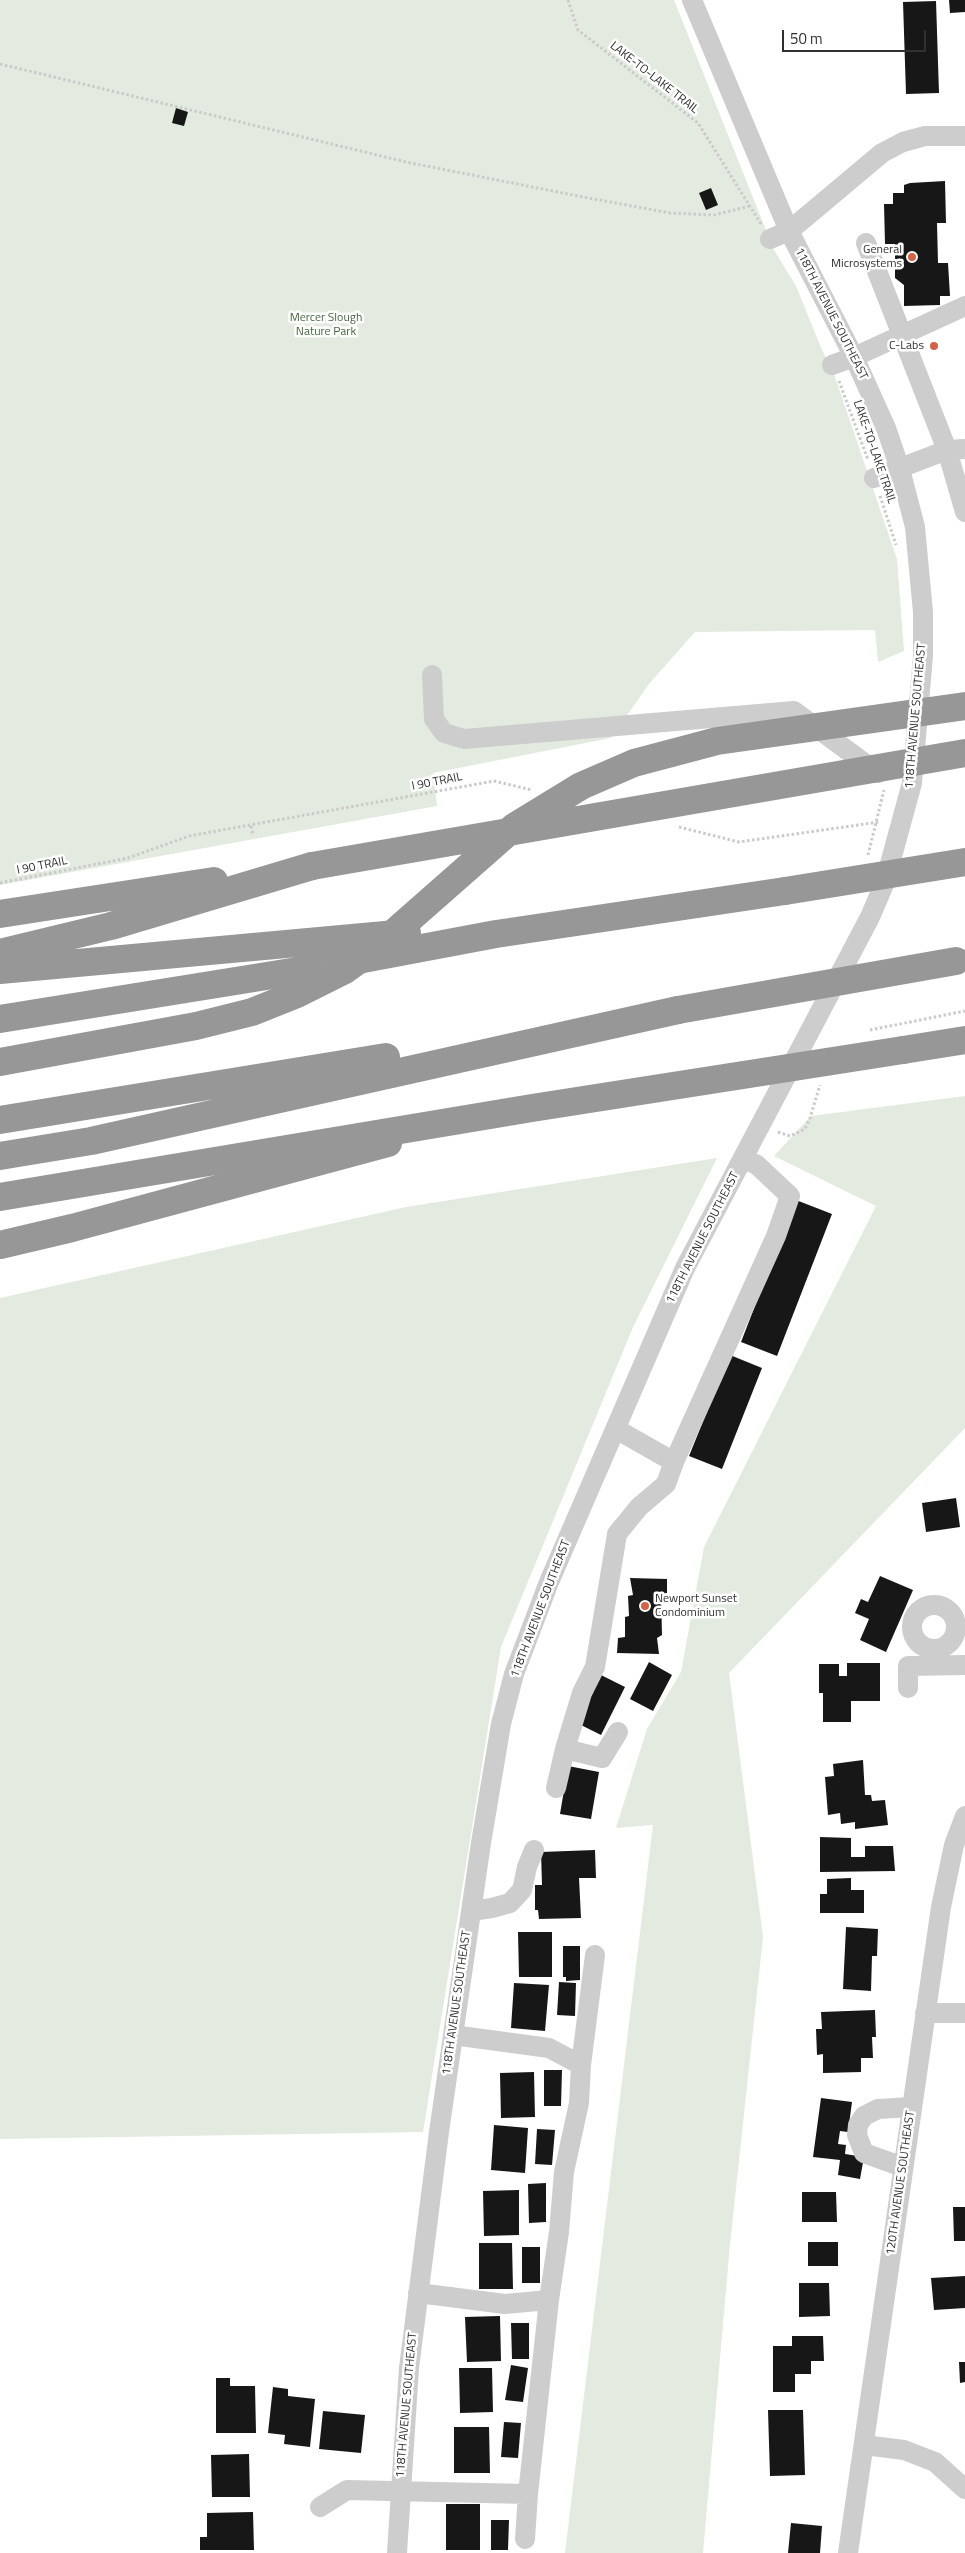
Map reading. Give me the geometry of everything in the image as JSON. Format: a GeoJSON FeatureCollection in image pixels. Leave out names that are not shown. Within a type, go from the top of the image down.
{"type":"FeatureCollection","features":[{"type":"Feature","properties":{"kind":"highway"},"geometry":{"type":"LineString","coordinates":[[0,1062],[196,1026],[252,1012],[297,994],[345,970],[381,944],[514,827],[581,786],[634,763],[717,741],[965,706]]}},
{"type":"Feature","properties":{"kind":"highway"},"geometry":{"type":"LineString","coordinates":[[0,914],[312,866],[965,753]]}},
{"type":"Feature","properties":{"kind":"highway"},"geometry":{"type":"LineString","coordinates":[[0,1019],[310,968],[496,934],[965,862]]}},
{"type":"Feature","properties":{"kind":"highway"},"geometry":{"type":"LineString","coordinates":[[0,953],[111,926],[312,866]]}},
{"type":"Feature","properties":{"kind":"highway"},"geometry":{"type":"LineString","coordinates":[[0,970],[428,931],[496,934]]}},
{"type":"Feature","properties":{"kind":"highway"},"geometry":{"type":"LineString","coordinates":[[0,1120],[678,1010],[960,960]]}},
{"type":"Feature","properties":{"kind":"highway"},"geometry":{"type":"LineString","coordinates":[[0,1156],[91,1141],[678,1010]]}},
{"type":"Feature","properties":{"kind":"highway"},"geometry":{"type":"LineString","coordinates":[[0,1197],[532,1108],[965,1040]]}},
{"type":"Feature","properties":{"kind":"highway"},"geometry":{"type":"LineString","coordinates":[[0,1244],[72,1228],[397,1140],[532,1108]]}},
{"type":"Feature","properties":{"kind":"street","name":"118TH AVENUE SOUTHEAST"},"geometry":{"type":"LineString","coordinates":[[397,2553],[399,2490],[408,2368],[471,1911],[501,1724],[514,1674],[549,1582],[686,1268],[870,917],[885,882],[912,783],[923,656],[923,612],[915,527],[900,469],[886,428],[854,358],[789,231],[692,0]]}},
{"type":"Feature","properties":{"kind":"street"},"geometry":{"type":"LineString","coordinates":[[770,238],[789,231],[882,153],[903,142],[926,136],[965,136]]}},
{"type":"Feature","properties":{"kind":"street"},"geometry":{"type":"LineString","coordinates":[[866,243],[904,334],[956,449],[965,512]]}},
{"type":"Feature","properties":{"kind":"street"},"geometry":{"type":"LineString","coordinates":[[832,365],[854,358],[965,306]]}},
{"type":"Feature","properties":{"kind":"street"},"geometry":{"type":"LineString","coordinates":[[874,478],[956,449]]}},
{"type":"Feature","properties":{"kind":"street"},"geometry":{"type":"LineString","coordinates":[[432,675],[434,719],[444,733],[464,739],[794,712],[886,778]]}},
{"type":"Feature","properties":{"kind":"street"},"geometry":{"type":"LineString","coordinates":[[556,1788],[565,1749],[582,1693],[595,1667],[617,1534],[639,1507],[666,1484],[674,1462],[776,1236],[790,1196],[757,1165],[743,1158]]}},
{"type":"Feature","properties":{"kind":"street"},"geometry":{"type":"LineString","coordinates":[[616,1429],[674,1462]]}},
{"type":"Feature","properties":{"kind":"street"},"geometry":{"type":"LineString","coordinates":[[908,1688],[908,1666],[965,1666]]}},
{"type":"Feature","properties":{"kind":"street"},"geometry":{"type":"LineString","coordinates":[[565,1749],[602,1758],[618,1732]]}},
{"type":"Feature","properties":{"kind":"street","name":"120TH AVENUE SOUTHEAST"},"geometry":{"type":"LineString","coordinates":[[848,2553],[925,2013],[956,1872],[954,1845],[965,1816]]}},
{"type":"Feature","properties":{"kind":"street"},"geometry":{"type":"LineString","coordinates":[[471,1911],[510,1903],[522,1890],[527,1867],[534,1850]]}},
{"type":"Feature","properties":{"kind":"street"},"geometry":{"type":"LineString","coordinates":[[525,2539],[528,2494],[549,2300],[559,2232],[564,2172],[579,2103],[581,2065],[595,1955]]}},
{"type":"Feature","properties":{"kind":"street"},"geometry":{"type":"LineString","coordinates":[[925,2013],[965,2012]]}},
{"type":"Feature","properties":{"kind":"street"},"geometry":{"type":"LineString","coordinates":[[453,2036],[549,2048],[581,2065]]}},
{"type":"Feature","properties":{"kind":"street"},"geometry":{"type":"LineString","coordinates":[[903,2168],[864,2153],[857,2135],[858,2125],[864,2116],[878,2109],[911,2107]]}},
{"type":"Feature","properties":{"kind":"street"},"geometry":{"type":"LineString","coordinates":[[418,2293],[505,2304],[549,2300]]}},
{"type":"Feature","properties":{"kind":"street"},"geometry":{"type":"LineString","coordinates":[[864,2445],[904,2450],[935,2462],[965,2489]]}},
{"type":"Feature","properties":{"kind":"street"},"geometry":{"type":"LineString","coordinates":[[320,2508],[347,2490],[528,2494]]}},
{"type":"Feature","properties":{"kind":"path","name":"LAKE-TO-LAKE TRAIL"},"geometry":{"type":"LineString","coordinates":[[568,0],[578,30],[698,123],[770,238]]}},
{"type":"Feature","properties":{"kind":"path"},"geometry":{"type":"LineString","coordinates":[[0,64],[406,162],[583,197],[670,213],[714,215],[750,206]]}},
{"type":"Feature","properties":{"kind":"path","name":"LAKE-TO-LAKE TRAIL"},"geometry":{"type":"LineString","coordinates":[[832,365],[855,421],[898,551]]}},
{"type":"Feature","properties":{"kind":"path"},"geometry":{"type":"LineString","coordinates":[[673,825],[739,842],[878,822],[886,778]]}},
{"type":"Feature","properties":{"kind":"path","name":"I 90 TRAIL"},"geometry":{"type":"LineString","coordinates":[[0,883],[128,858],[189,836],[494,781],[541,792]]}},
{"type":"Feature","properties":{"kind":"path"},"geometry":{"type":"LineString","coordinates":[[251,826],[253,836]]}},
{"type":"Feature","properties":{"kind":"green space","name":"Mercer Slough Nature Park"},"geometry":{"type":"Polygon","coordinates":[[[0,0],[674,0],[774,250],[796,286],[822,350],[833,371],[897,559],[904,651],[878,662],[875,630],[695,632],[649,684],[611,738],[433,773],[437,806],[0,885],[0,0]]]}},
{"type":"Feature","properties":{"kind":"green space"},"geometry":{"type":"Polygon","coordinates":[[[965,1096],[965,1428],[729,1673],[763,1937],[730,2244],[703,2553],[565,2553],[653,1825],[616,1828],[647,1729],[681,1672],[704,1547],[876,1206],[774,1156],[811,1116],[965,1096]]]}},
{"type":"Feature","properties":{"kind":"green space"},"geometry":{"type":"Polygon","coordinates":[[[717,1158],[633,1327],[501,1647],[423,2132],[0,2139],[0,1298],[406,1207],[717,1158]]]}},
{"type":"Feature","properties":{"kind":"building"},"geometry":{"type":"Polygon","coordinates":[[[949,0],[965,0],[965,12],[950,13],[949,0]]]}},
{"type":"Feature","properties":{"kind":"building"},"geometry":{"type":"Polygon","coordinates":[[[936,1],[939,93],[906,94],[903,2],[936,1]]]}},
{"type":"Feature","properties":{"kind":"building"},"geometry":{"type":"Polygon","coordinates":[[[176,108],[188,112],[184,126],[172,123],[176,108]]]}},
{"type":"Feature","properties":{"kind":"building"},"geometry":{"type":"Polygon","coordinates":[[[945,181],[946,223],[937,223],[938,263],[948,263],[950,296],[940,296],[940,305],[904,306],[904,285],[895,278],[895,244],[885,244],[884,204],[893,204],[893,193],[904,193],[904,185],[945,181]]]}},
{"type":"Feature","properties":{"kind":"building"},"geometry":{"type":"Polygon","coordinates":[[[711,188],[718,205],[706,210],[699,193],[711,188]]]}},
{"type":"Feature","properties":{"kind":"building"},"geometry":{"type":"Polygon","coordinates":[[[796,1200],[832,1214],[777,1356],[741,1342],[796,1200]]]}},
{"type":"Feature","properties":{"kind":"building"},"geometry":{"type":"Polygon","coordinates":[[[730,1355],[762,1368],[722,1469],[689,1456],[730,1355]]]}},
{"type":"Feature","properties":{"kind":"building"},"geometry":{"type":"Polygon","coordinates":[[[956,1498],[960,1527],[926,1532],[922,1503],[956,1498]]]}},
{"type":"Feature","properties":{"kind":"building"},"geometry":{"type":"Polygon","coordinates":[[[880,1576],[913,1590],[886,1652],[860,1640],[869,1619],[855,1613],[861,1599],[868,1602],[880,1576]]]}},
{"type":"Feature","properties":{"kind":"building","name":"Newport Sunset Condominium"},"geometry":{"type":"Polygon","coordinates":[[[630,1578],[667,1579],[667,1593],[661,1594],[662,1635],[657,1638],[659,1654],[617,1653],[618,1638],[625,1637],[625,1617],[629,1616],[628,1596],[633,1595],[630,1578]]]}},
{"type":"Feature","properties":{"kind":"building"},"geometry":{"type":"Polygon","coordinates":[[[649,1662],[672,1675],[653,1711],[630,1699],[649,1662]]]}},
{"type":"Feature","properties":{"kind":"building"},"geometry":{"type":"Polygon","coordinates":[[[847,1663],[880,1663],[880,1701],[851,1701],[851,1722],[823,1722],[823,1693],[819,1693],[819,1664],[839,1664],[839,1676],[847,1676],[847,1663]]]}},
{"type":"Feature","properties":{"kind":"building"},"geometry":{"type":"Polygon","coordinates":[[[601,1675],[625,1687],[601,1735],[577,1723],[601,1675]]]}},
{"type":"Feature","properties":{"kind":"building"},"geometry":{"type":"Polygon","coordinates":[[[863,1760],[865,1795],[871,1795],[872,1801],[885,1800],[888,1825],[855,1829],[855,1822],[841,1824],[840,1813],[828,1815],[825,1777],[834,1776],[833,1764],[863,1760]]]}},
{"type":"Feature","properties":{"kind":"building"},"geometry":{"type":"Polygon","coordinates":[[[568,1766],[599,1772],[591,1819],[560,1814],[568,1766]]]}},
{"type":"Feature","properties":{"kind":"building"},"geometry":{"type":"Polygon","coordinates":[[[820,1837],[851,1838],[851,1857],[865,1857],[865,1846],[893,1846],[895,1871],[820,1872],[820,1837]]]}},
{"type":"Feature","properties":{"kind":"building"},"geometry":{"type":"Polygon","coordinates":[[[595,1850],[596,1878],[579,1878],[581,1918],[539,1919],[538,1910],[535,1910],[535,1885],[542,1885],[541,1852],[595,1850]]]}},
{"type":"Feature","properties":{"kind":"building"},"geometry":{"type":"Polygon","coordinates":[[[851,1878],[851,1890],[864,1890],[864,1913],[820,1913],[820,1894],[827,1894],[827,1879],[851,1878]]]}},
{"type":"Feature","properties":{"kind":"building"},"geometry":{"type":"Polygon","coordinates":[[[846,1927],[878,1929],[877,1956],[872,1956],[871,1991],[843,1989],[846,1927]]]}},
{"type":"Feature","properties":{"kind":"building"},"geometry":{"type":"Polygon","coordinates":[[[518,1932],[552,1932],[552,1977],[519,1977],[518,1932]]]}},
{"type":"Feature","properties":{"kind":"building"},"geometry":{"type":"Polygon","coordinates":[[[563,1946],[580,1946],[580,1980],[566,1981],[566,1977],[563,1977],[563,1946]]]}},
{"type":"Feature","properties":{"kind":"building"},"geometry":{"type":"Polygon","coordinates":[[[559,1982],[576,1983],[575,2016],[557,2015],[559,1982]]]}},
{"type":"Feature","properties":{"kind":"building"},"geometry":{"type":"Polygon","coordinates":[[[514,1983],[549,1985],[545,2031],[511,2028],[514,1983]]]}},
{"type":"Feature","properties":{"kind":"building"},"geometry":{"type":"Polygon","coordinates":[[[875,2010],[876,2037],[872,2037],[873,2058],[861,2058],[861,2072],[823,2073],[823,2054],[817,2055],[816,2029],[822,2029],[821,2012],[875,2010]]]}},
{"type":"Feature","properties":{"kind":"building"},"geometry":{"type":"Polygon","coordinates":[[[544,2070],[562,2070],[561,2106],[544,2106],[544,2070]]]}},
{"type":"Feature","properties":{"kind":"building"},"geometry":{"type":"Polygon","coordinates":[[[534,2072],[535,2117],[501,2118],[500,2073],[534,2072]]]}},
{"type":"Feature","properties":{"kind":"building"},"geometry":{"type":"Polygon","coordinates":[[[821,2098],[852,2102],[848,2132],[840,2131],[838,2144],[846,2145],[845,2154],[864,2157],[860,2179],[838,2175],[840,2160],[813,2157],[821,2098]]]}},
{"type":"Feature","properties":{"kind":"building"},"geometry":{"type":"Polygon","coordinates":[[[494,2125],[528,2128],[525,2173],[491,2170],[494,2125]]]}},
{"type":"Feature","properties":{"kind":"building"},"geometry":{"type":"Polygon","coordinates":[[[537,2129],[555,2130],[552,2165],[535,2164],[537,2129]]]}},
{"type":"Feature","properties":{"kind":"building"},"geometry":{"type":"Polygon","coordinates":[[[546,2183],[546,2222],[529,2223],[528,2184],[546,2183]]]}},
{"type":"Feature","properties":{"kind":"building"},"geometry":{"type":"Polygon","coordinates":[[[519,2190],[519,2235],[484,2236],[483,2191],[519,2190]]]}},
{"type":"Feature","properties":{"kind":"building"},"geometry":{"type":"Polygon","coordinates":[[[802,2192],[836,2192],[837,2222],[802,2222],[802,2192]]]}},
{"type":"Feature","properties":{"kind":"building"},"geometry":{"type":"Polygon","coordinates":[[[953,2207],[965,2207],[965,2241],[954,2241],[953,2207]]]}},
{"type":"Feature","properties":{"kind":"building"},"geometry":{"type":"Polygon","coordinates":[[[808,2242],[838,2242],[838,2266],[808,2266],[808,2242]]]}},
{"type":"Feature","properties":{"kind":"building"},"geometry":{"type":"Polygon","coordinates":[[[479,2243],[512,2243],[513,2289],[479,2289],[479,2243]]]}},
{"type":"Feature","properties":{"kind":"building"},"geometry":{"type":"Polygon","coordinates":[[[522,2247],[540,2247],[540,2283],[522,2283],[522,2247]]]}},
{"type":"Feature","properties":{"kind":"building"},"geometry":{"type":"Polygon","coordinates":[[[965,2276],[965,2308],[934,2310],[931,2278],[965,2276]]]}},
{"type":"Feature","properties":{"kind":"building"},"geometry":{"type":"Polygon","coordinates":[[[799,2283],[829,2283],[830,2316],[799,2317],[799,2283]]]}},
{"type":"Feature","properties":{"kind":"building"},"geometry":{"type":"Polygon","coordinates":[[[500,2316],[501,2361],[467,2362],[465,2317],[500,2316]]]}},
{"type":"Feature","properties":{"kind":"building"},"geometry":{"type":"Polygon","coordinates":[[[511,2323],[529,2323],[529,2359],[512,2359],[511,2323]]]}},
{"type":"Feature","properties":{"kind":"building"},"geometry":{"type":"Polygon","coordinates":[[[792,2336],[823,2336],[824,2361],[811,2361],[811,2374],[795,2374],[795,2392],[773,2392],[773,2346],[792,2346],[792,2336]]]}},
{"type":"Feature","properties":{"kind":"building"},"geometry":{"type":"Polygon","coordinates":[[[959,2362],[965,2362],[965,2382],[960,2383],[959,2362]]]}},
{"type":"Feature","properties":{"kind":"building"},"geometry":{"type":"Polygon","coordinates":[[[511,2365],[528,2368],[523,2402],[505,2400],[511,2365]]]}},
{"type":"Feature","properties":{"kind":"building"},"geometry":{"type":"Polygon","coordinates":[[[459,2368],[492,2368],[493,2412],[460,2413],[459,2368]]]}},
{"type":"Feature","properties":{"kind":"building"},"geometry":{"type":"Polygon","coordinates":[[[216,2378],[230,2378],[230,2386],[255,2386],[256,2433],[216,2433],[216,2378]]]}},
{"type":"Feature","properties":{"kind":"building"},"geometry":{"type":"Polygon","coordinates":[[[273,2387],[288,2389],[288,2396],[315,2399],[310,2447],[284,2444],[285,2435],[268,2433],[273,2387]]]}},
{"type":"Feature","properties":{"kind":"building"},"geometry":{"type":"Polygon","coordinates":[[[768,2410],[803,2410],[805,2475],[770,2476],[768,2410]]]}},
{"type":"Feature","properties":{"kind":"building"},"geometry":{"type":"Polygon","coordinates":[[[323,2411],[365,2415],[361,2453],[319,2449],[323,2411]]]}},
{"type":"Feature","properties":{"kind":"building"},"geometry":{"type":"Polygon","coordinates":[[[504,2422],[521,2423],[518,2458],[501,2457],[504,2422]]]}},
{"type":"Feature","properties":{"kind":"building"},"geometry":{"type":"Polygon","coordinates":[[[454,2427],[489,2427],[490,2473],[454,2473],[454,2427]]]}},
{"type":"Feature","properties":{"kind":"building"},"geometry":{"type":"Polygon","coordinates":[[[249,2454],[250,2497],[212,2497],[211,2455],[249,2454]]]}},
{"type":"Feature","properties":{"kind":"building"},"geometry":{"type":"Polygon","coordinates":[[[446,2504],[480,2504],[480,2550],[446,2550],[446,2504]]]}},
{"type":"Feature","properties":{"kind":"building"},"geometry":{"type":"Polygon","coordinates":[[[253,2512],[254,2550],[200,2550],[200,2537],[207,2537],[207,2513],[253,2512]]]}},
{"type":"Feature","properties":{"kind":"building"},"geometry":{"type":"Polygon","coordinates":[[[491,2520],[509,2520],[508,2550],[491,2550],[491,2520]]]}},
{"type":"Feature","properties":{"kind":"building"},"geometry":{"type":"Polygon","coordinates":[[[791,2523],[822,2526],[820,2553],[788,2553],[791,2523]]]}},
{"type":"Feature","properties":{"kind":"place","name":"General Microsystems"},"geometry":{"type":"Point","coordinates":[912,257]}},
{"type":"Feature","properties":{"kind":"place","name":"C-Labs"},"geometry":{"type":"Point","coordinates":[934,346]}},
{"type":"Feature","properties":{"kind":"place","name":"Newport Sunset Condominium"},"geometry":{"type":"Point","coordinates":[645,1606]}}]}
